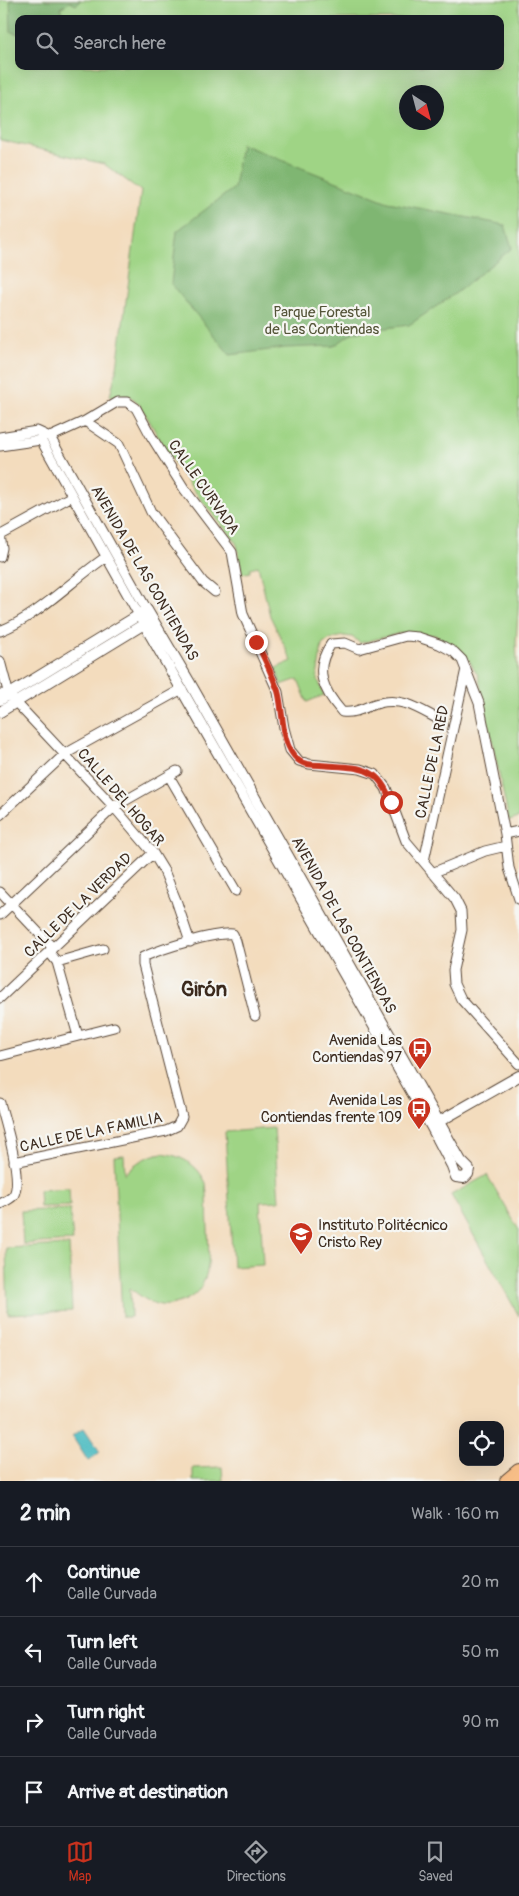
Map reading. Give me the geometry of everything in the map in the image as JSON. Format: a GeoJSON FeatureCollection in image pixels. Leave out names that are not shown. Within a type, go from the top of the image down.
{"type":"FeatureCollection","features":[{"type":"Feature","properties":{"kind":"highway"},"geometry":{"type":"LineString","coordinates":[[507,1481],[519,1471]]}},
{"type":"Feature","properties":{"kind":"street","name":"CALLE CURVADA"},"geometry":{"type":"LineString","coordinates":[[0,446],[46,438],[85,421],[117,402],[127,402],[136,408],[185,490],[232,552],[243,614],[278,692],[290,750],[299,761],[309,764],[360,769],[375,774],[386,788],[406,841],[455,899],[463,919],[453,970],[454,984],[461,999],[519,1064]]}},
{"type":"Feature","properties":{"kind":"street"},"geometry":{"type":"LineString","coordinates":[[85,421],[120,444],[151,512],[203,582],[215,592]]}},
{"type":"Feature","properties":{"kind":"street"},"geometry":{"type":"LineString","coordinates":[[0,437],[37,431],[46,438]]}},
{"type":"Feature","properties":{"kind":"street","name":"AVENIDA DE LAS CONTIENDAS"},"geometry":{"type":"LineString","coordinates":[[46,438],[72,496],[106,557],[146,617],[190,683],[435,1124],[453,1173],[456,1178],[464,1178],[468,1174],[469,1169],[461,1161],[435,1124],[182,689],[146,617],[46,438]]}},
{"type":"Feature","properties":{"kind":"street"},"geometry":{"type":"LineString","coordinates":[[0,557],[2,548],[0,535],[72,496]]}},
{"type":"Feature","properties":{"kind":"street"},"geometry":{"type":"LineString","coordinates":[[0,631],[16,625],[30,616],[85,571],[106,557]]}},
{"type":"Feature","properties":{"kind":"street"},"geometry":{"type":"LineString","coordinates":[[0,712],[6,698],[23,686],[146,617]]}},
{"type":"Feature","properties":{"kind":"street"},"geometry":{"type":"LineString","coordinates":[[6,698],[146,617]]}},
{"type":"Feature","properties":{"kind":"street"},"geometry":{"type":"LineString","coordinates":[[438,719],[410,704],[397,702],[379,703],[352,713],[342,712],[330,697],[322,680],[324,655],[332,644],[345,644],[359,649],[406,636],[418,637],[439,644],[454,652],[462,660],[479,703],[509,868],[519,899]]}},
{"type":"Feature","properties":{"kind":"street"},"geometry":{"type":"LineString","coordinates":[[0,662],[6,698]]}},
{"type":"Feature","properties":{"kind":"street","name":"CALLE DE LA RED"},"geometry":{"type":"LineString","coordinates":[[424,861],[466,669]]}},
{"type":"Feature","properties":{"kind":"street"},"geometry":{"type":"LineString","coordinates":[[3,683],[23,686]]}},
{"type":"Feature","properties":{"kind":"street"},"geometry":{"type":"LineString","coordinates":[[0,815],[65,754],[182,689]]}},
{"type":"Feature","properties":{"kind":"street"},"geometry":{"type":"LineString","coordinates":[[459,702],[469,697],[479,703]]}},
{"type":"Feature","properties":{"kind":"street","name":"CALLE DEL HOGAR"},"geometry":{"type":"LineString","coordinates":[[6,698],[65,754],[114,807],[152,853],[170,886],[190,942]]}},
{"type":"Feature","properties":{"kind":"street"},"geometry":{"type":"LineString","coordinates":[[0,915],[114,807],[177,771]]}},
{"type":"Feature","properties":{"kind":"street"},"geometry":{"type":"LineString","coordinates":[[169,776],[236,891]]}},
{"type":"Feature","properties":{"kind":"street"},"geometry":{"type":"LineString","coordinates":[[504,834],[519,831]]}},
{"type":"Feature","properties":{"kind":"street"},"geometry":{"type":"LineString","coordinates":[[432,873],[485,851],[506,846]]}},
{"type":"Feature","properties":{"kind":"street","name":"CALLE DE LA VERDAD"},"geometry":{"type":"LineString","coordinates":[[0,998],[152,853]]}},
{"type":"Feature","properties":{"kind":"street"},"geometry":{"type":"LineString","coordinates":[[0,892],[51,950],[57,962],[78,1036]]}},
{"type":"Feature","properties":{"kind":"street"},"geometry":{"type":"LineString","coordinates":[[190,942],[225,933],[233,934],[255,1016]]}},
{"type":"Feature","properties":{"kind":"street","name":"CALLE DE LA FAMILIA"},"geometry":{"type":"LineString","coordinates":[[14,1162],[166,1131],[177,1126],[182,1117],[143,965],[144,958],[190,942]]}},
{"type":"Feature","properties":{"kind":"street"},"geometry":{"type":"LineString","coordinates":[[57,962],[103,949]]}},
{"type":"Feature","properties":{"kind":"street"},"geometry":{"type":"LineString","coordinates":[[0,1056],[114,1027]]}},
{"type":"Feature","properties":{"kind":"street"},"geometry":{"type":"LineString","coordinates":[[435,1124],[519,1076]]}},
{"type":"Feature","properties":{"kind":"street"},"geometry":{"type":"LineString","coordinates":[[0,1103],[14,1162],[17,1185],[14,1195],[0,1204]]}},
{"type":"Feature","properties":{"kind":"green space","name":"Parque Forestal de Las Contiendas"},"geometry":{"type":"Polygon","coordinates":[[[0,0],[519,0],[519,597],[516,642],[519,698],[519,818],[509,821],[478,675],[462,653],[435,635],[401,633],[360,643],[352,637],[344,636],[330,639],[322,645],[317,677],[324,695],[307,702],[298,679],[281,685],[276,668],[292,661],[270,616],[258,566],[250,568],[250,572],[242,574],[237,545],[233,538],[181,472],[165,449],[139,404],[127,396],[113,398],[110,396],[117,367],[141,191],[104,164],[0,140],[0,0]]]}},
{"type":"Feature","properties":{"kind":"green space"},"geometry":{"type":"Polygon","coordinates":[[[10,0],[81,0],[76,5],[70,2],[60,8],[63,15],[15,15],[15,33],[11,32],[10,0]]]}},
{"type":"Feature","properties":{"kind":"green space"},"geometry":{"type":"Polygon","coordinates":[[[241,144],[388,202],[505,225],[512,248],[456,293],[409,325],[354,332],[334,346],[285,348],[230,355],[171,284],[177,231],[234,188],[241,144]]]}},
{"type":"Feature","properties":{"kind":"green space"},"geometry":{"type":"Polygon","coordinates":[[[274,1128],[279,1201],[260,1202],[263,1265],[233,1267],[225,1132],[274,1128]]]}},
{"type":"Feature","properties":{"kind":"green space"},"geometry":{"type":"Polygon","coordinates":[[[162,1153],[176,1156],[188,1162],[198,1171],[206,1183],[209,1251],[207,1273],[198,1291],[189,1298],[171,1305],[152,1303],[130,1288],[131,1317],[122,1317],[114,1156],[124,1155],[125,1174],[142,1160],[162,1153]]]}},
{"type":"Feature","properties":{"kind":"green space"},"geometry":{"type":"Polygon","coordinates":[[[487,1175],[519,1230],[519,1316],[451,1195],[487,1175]]]}},
{"type":"Feature","properties":{"kind":"green space"},"geometry":{"type":"Polygon","coordinates":[[[69,1188],[70,1206],[40,1207],[39,1190],[69,1188]]]}},
{"type":"Feature","properties":{"kind":"green space"},"geometry":{"type":"Polygon","coordinates":[[[70,1209],[73,1241],[23,1244],[21,1211],[70,1209]]]}},
{"type":"Feature","properties":{"kind":"green space"},"geometry":{"type":"Polygon","coordinates":[[[69,1245],[72,1311],[8,1314],[6,1248],[69,1245]]]}},
{"type":"Feature","properties":{"kind":"green space"},"geometry":{"type":"Polygon","coordinates":[[[222,1467],[223,1481],[193,1481],[193,1468],[222,1467]]]}},
{"type":"Feature","properties":{"kind":"water"},"geometry":{"type":"Polygon","coordinates":[[[84,1428],[100,1452],[88,1461],[72,1436],[84,1428]]]}},
{"type":"Feature","properties":{"kind":"place","name":"Avenida Las Contiendas 97"},"geometry":{"type":"Point","coordinates":[420,1070]}},
{"type":"Feature","properties":{"kind":"place","name":"Avenida Las Contiendas frente 109"},"geometry":{"type":"Point","coordinates":[419,1130]}},
{"type":"Feature","properties":{"kind":"place","name":"Instituto Politécnico Cristo Rey"},"geometry":{"type":"Point","coordinates":[301,1255]}},
{"type":"Feature","properties":{"kind":"district","name":"Girón"},"geometry":{"type":"Point","coordinates":[204,989]}},
{"type":"Feature","properties":{"kind":"route"},"geometry":{"type":"LineString","coordinates":[[256,642],[278,692],[290,750],[299,761],[309,764],[360,769],[375,774],[386,788],[391,802]]}}]}
